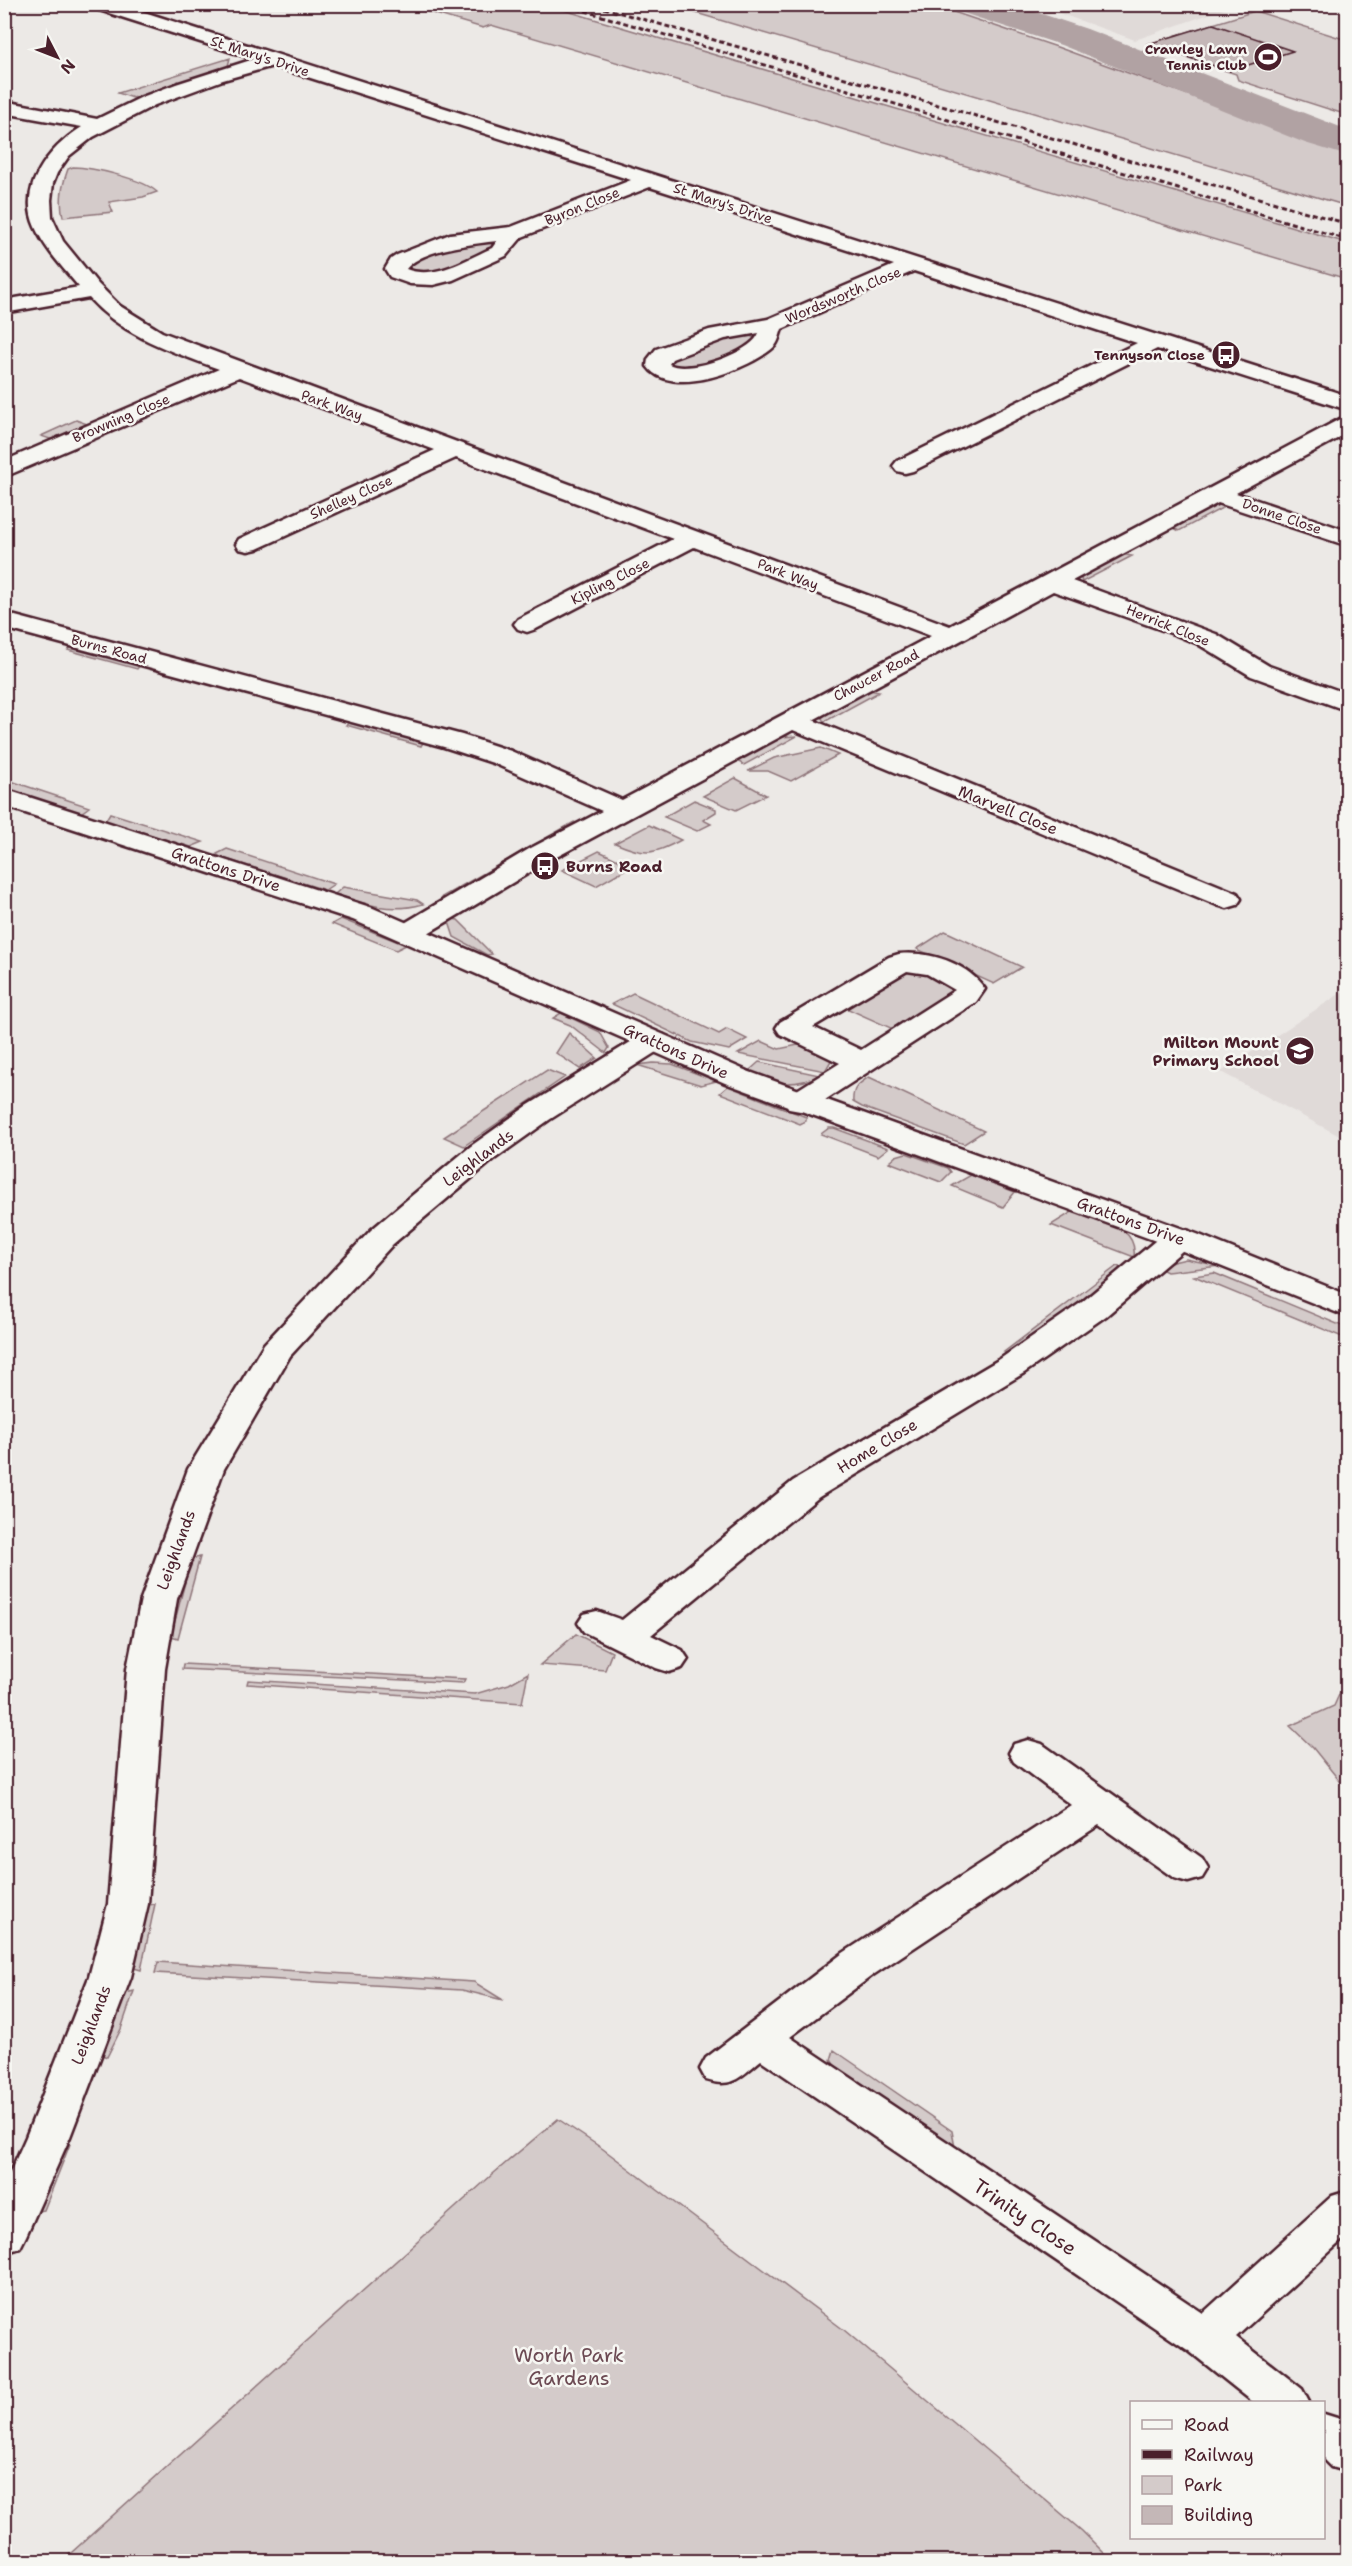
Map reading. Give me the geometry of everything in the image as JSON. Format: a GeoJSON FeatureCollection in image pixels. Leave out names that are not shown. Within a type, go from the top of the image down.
{"type":"FeatureCollection","features":[{"type":"Feature","properties":{"kind":"street","name":"St Mary's Drive"},"geometry":{"type":"LineString","coordinates":[[99,4],[1347,403]]}},
{"type":"Feature","properties":{"kind":"street","name":"Park Way"},"geometry":{"type":"LineString","coordinates":[[272,60],[152,99],[101,125],[75,142],[55,160],[47,173],[41,204],[42,217],[50,235],[113,313],[139,330],[238,369],[951,635]]}},
{"type":"Feature","properties":{"kind":"street"},"geometry":{"type":"LineString","coordinates":[[4,107],[101,125]]}},
{"type":"Feature","properties":{"kind":"street","name":"Byron Close"},"geometry":{"type":"LineString","coordinates":[[515,233],[499,252],[446,276],[420,280],[402,276],[394,269],[398,262],[450,240],[515,233],[649,180]]}},
{"type":"Feature","properties":{"kind":"street","name":"Wordsworth Close"},"geometry":{"type":"LineString","coordinates":[[772,326],[914,264]]}},
{"type":"Feature","properties":{"kind":"street"},"geometry":{"type":"LineString","coordinates":[[4,307],[93,291]]}},
{"type":"Feature","properties":{"kind":"street"},"geometry":{"type":"LineString","coordinates":[[905,466],[1155,342]]}},
{"type":"Feature","properties":{"kind":"street","name":"Browning Close"},"geometry":{"type":"LineString","coordinates":[[4,470],[78,436],[238,369]]}},
{"type":"Feature","properties":{"kind":"street","name":"Chaucer Road"},"geometry":{"type":"LineString","coordinates":[[408,933],[538,855],[1347,424]]}},
{"type":"Feature","properties":{"kind":"street","name":"Shelley Close"},"geometry":{"type":"LineString","coordinates":[[248,544],[454,450]]}},
{"type":"Feature","properties":{"kind":"street","name":"Donne Close"},"geometry":{"type":"LineString","coordinates":[[1216,494],[1347,539]]}},
{"type":"Feature","properties":{"kind":"street","name":"Kipling Close"},"geometry":{"type":"LineString","coordinates":[[527,624],[694,538]]}},
{"type":"Feature","properties":{"kind":"street","name":"Herrick Close"},"geometry":{"type":"LineString","coordinates":[[1051,582],[1185,630],[1207,639],[1260,671],[1347,703]]}},
{"type":"Feature","properties":{"kind":"street","name":"Burns Road"},"geometry":{"type":"LineString","coordinates":[[4,620],[453,741],[502,757],[623,810]]}},
{"type":"Feature","properties":{"kind":"street","name":"Marvell Close"},"geometry":{"type":"LineString","coordinates":[[790,720],[1227,899]]}},
{"type":"Feature","properties":{"kind":"street","name":"Grattons Drive"},"geometry":{"type":"LineString","coordinates":[[4,797],[316,897],[408,933],[653,1041],[800,1102],[1178,1238],[1347,1307]]}},
{"type":"Feature","properties":{"kind":"street"},"geometry":{"type":"LineString","coordinates":[[800,1102],[966,996],[970,989],[963,981],[924,963],[911,960],[899,963],[791,1028],[862,1062]]}},
{"type":"Feature","properties":{"kind":"street","name":"Leighlands"},"geometry":{"type":"LineString","coordinates":[[4,2236],[48,2137],[110,1977],[128,1904],[146,1669],[159,1599],[206,1469],[276,1351],[382,1238],[482,1153],[538,1113],[653,1041]]}},
{"type":"Feature","properties":{"kind":"street","name":"Home Close"},"geometry":{"type":"LineString","coordinates":[[669,1659],[611,1630],[806,1489],[1012,1366],[1094,1310],[1178,1238]]}},
{"type":"Feature","properties":{"kind":"street"},"geometry":{"type":"LineString","coordinates":[[1028,1753],[1188,1868]]}},
{"type":"Feature","properties":{"kind":"street"},"geometry":{"type":"LineString","coordinates":[[721,2069],[840,1977],[1099,1806]]}},
{"type":"Feature","properties":{"kind":"street","name":"Trinity Close"},"geometry":{"type":"LineString","coordinates":[[760,2038],[1205,2338],[1284,2401]]}},
{"type":"Feature","properties":{"kind":"street"},"geometry":{"type":"LineString","coordinates":[[1205,2338],[1347,2208]]}},
{"type":"Feature","properties":{"kind":"street"},"geometry":{"type":"LineString","coordinates":[[1325,2435],[1347,2453]]}},
{"type":"Feature","properties":{"kind":"shaded area"},"geometry":{"type":"Polygon","coordinates":[[[1036,4],[1235,5],[1135,40],[1036,4]]]}},
{"type":"Feature","properties":{"kind":"shaded area","name":"Milton Mount Primary School"},"geometry":{"type":"Polygon","coordinates":[[[1347,989],[1347,1140],[1221,1072],[1347,989]]]}},
{"type":"Feature","properties":{"kind":"green space"},"geometry":{"type":"Polygon","coordinates":[[[405,5],[547,5],[1347,243],[1347,279],[491,25],[483,28],[405,5]]]}},
{"type":"Feature","properties":{"kind":"green space"},"geometry":{"type":"Polygon","coordinates":[[[669,5],[933,5],[1057,47],[1347,153],[1347,206],[669,5]]]}},
{"type":"Feature","properties":{"kind":"green space","name":"Crawley Lawn Tennis Club"},"geometry":{"type":"Polygon","coordinates":[[[1255,11],[1347,40],[1347,115],[1238,80],[1236,74],[1148,44],[1255,11]]]}},
{"type":"Feature","properties":{"kind":"green space"},"geometry":{"type":"Polygon","coordinates":[[[230,58],[228,66],[133,98],[118,93],[230,58]]]}},
{"type":"Feature","properties":{"kind":"green space"},"geometry":{"type":"Polygon","coordinates":[[[73,167],[117,175],[141,183],[157,192],[143,197],[109,202],[113,212],[63,217],[61,198],[63,187],[68,169],[73,167]]]}},
{"type":"Feature","properties":{"kind":"green space"},"geometry":{"type":"Polygon","coordinates":[[[486,242],[492,244],[492,249],[433,275],[405,270],[408,264],[454,244],[486,242]]]}},
{"type":"Feature","properties":{"kind":"green space"},"geometry":{"type":"Polygon","coordinates":[[[742,334],[756,340],[753,345],[722,360],[690,370],[671,365],[677,356],[694,347],[742,334]]]}},
{"type":"Feature","properties":{"kind":"green space"},"geometry":{"type":"Polygon","coordinates":[[[76,420],[90,425],[56,441],[41,436],[76,420]]]}},
{"type":"Feature","properties":{"kind":"green space"},"geometry":{"type":"Polygon","coordinates":[[[1211,506],[1226,506],[1179,531],[1170,526],[1211,506]]]}},
{"type":"Feature","properties":{"kind":"green space"},"geometry":{"type":"Polygon","coordinates":[[[1121,554],[1132,556],[1082,582],[1080,576],[1121,554]]]}},
{"type":"Feature","properties":{"kind":"green space"},"geometry":{"type":"Polygon","coordinates":[[[72,646],[141,664],[137,669],[68,650],[72,646]]]}},
{"type":"Feature","properties":{"kind":"green space"},"geometry":{"type":"Polygon","coordinates":[[[865,689],[879,692],[824,722],[822,718],[829,709],[865,689]]]}},
{"type":"Feature","properties":{"kind":"green space"},"geometry":{"type":"Polygon","coordinates":[[[352,721],[424,741],[421,746],[346,725],[352,721]]]}},
{"type":"Feature","properties":{"kind":"green space"},"geometry":{"type":"Polygon","coordinates":[[[797,736],[744,765],[735,760],[780,737],[797,736]]]}},
{"type":"Feature","properties":{"kind":"green space"},"geometry":{"type":"Polygon","coordinates":[[[821,748],[838,755],[791,781],[768,771],[748,771],[774,758],[821,748]]]}},
{"type":"Feature","properties":{"kind":"green space"},"geometry":{"type":"Polygon","coordinates":[[[735,778],[766,795],[736,810],[703,796],[735,778]]]}},
{"type":"Feature","properties":{"kind":"green space"},"geometry":{"type":"Polygon","coordinates":[[[5,779],[89,807],[81,813],[75,813],[5,790],[5,779]]]}},
{"type":"Feature","properties":{"kind":"green space"},"geometry":{"type":"Polygon","coordinates":[[[694,800],[716,809],[716,812],[703,820],[711,824],[697,831],[664,817],[694,800]]]}},
{"type":"Feature","properties":{"kind":"green space"},"geometry":{"type":"Polygon","coordinates":[[[110,813],[203,842],[191,847],[105,821],[110,813]]]}},
{"type":"Feature","properties":{"kind":"green space"},"geometry":{"type":"Polygon","coordinates":[[[574,822],[575,826],[451,896],[444,899],[442,897],[574,822]]]}},
{"type":"Feature","properties":{"kind":"green space"},"geometry":{"type":"Polygon","coordinates":[[[649,825],[681,840],[663,849],[649,852],[634,850],[615,843],[649,825]]]}},
{"type":"Feature","properties":{"kind":"green space"},"geometry":{"type":"Polygon","coordinates":[[[227,849],[334,884],[325,890],[220,857],[217,854],[227,849]]]}},
{"type":"Feature","properties":{"kind":"green space"},"geometry":{"type":"Polygon","coordinates":[[[599,851],[631,866],[596,886],[562,870],[599,851]]]}},
{"type":"Feature","properties":{"kind":"green space"},"geometry":{"type":"Polygon","coordinates":[[[343,887],[417,900],[423,904],[389,908],[368,904],[335,894],[343,887]]]}},
{"type":"Feature","properties":{"kind":"green space"},"geometry":{"type":"Polygon","coordinates":[[[341,919],[406,945],[396,950],[332,924],[341,919]]]}},
{"type":"Feature","properties":{"kind":"green space"},"geometry":{"type":"Polygon","coordinates":[[[453,919],[458,920],[492,954],[487,955],[454,937],[449,922],[453,919]]]}},
{"type":"Feature","properties":{"kind":"green space"},"geometry":{"type":"Polygon","coordinates":[[[945,931],[1022,967],[994,984],[917,949],[945,931]]]}},
{"type":"Feature","properties":{"kind":"green space"},"geometry":{"type":"Polygon","coordinates":[[[914,971],[927,973],[950,985],[951,993],[895,1030],[846,1008],[902,974],[914,971]]]}},
{"type":"Feature","properties":{"kind":"green space"},"geometry":{"type":"Polygon","coordinates":[[[633,993],[719,1034],[727,1029],[747,1039],[729,1050],[692,1042],[612,1004],[633,993]]]}},
{"type":"Feature","properties":{"kind":"green space"},"geometry":{"type":"Polygon","coordinates":[[[561,1013],[600,1032],[609,1048],[606,1053],[570,1025],[553,1018],[561,1013]]]}},
{"type":"Feature","properties":{"kind":"green space"},"geometry":{"type":"Polygon","coordinates":[[[569,1033],[597,1058],[580,1069],[556,1053],[569,1033]]]}},
{"type":"Feature","properties":{"kind":"green space"},"geometry":{"type":"Polygon","coordinates":[[[761,1041],[779,1049],[798,1045],[811,1047],[827,1053],[832,1059],[825,1071],[738,1054],[761,1041]]]}},
{"type":"Feature","properties":{"kind":"green space"},"geometry":{"type":"Polygon","coordinates":[[[759,1062],[819,1075],[793,1083],[774,1082],[757,1076],[750,1070],[759,1062]]]}},
{"type":"Feature","properties":{"kind":"green space"},"geometry":{"type":"Polygon","coordinates":[[[672,1064],[716,1081],[701,1085],[637,1065],[672,1064]]]}},
{"type":"Feature","properties":{"kind":"green space"},"geometry":{"type":"Polygon","coordinates":[[[547,1070],[565,1077],[464,1146],[444,1137],[547,1070]]]}},
{"type":"Feature","properties":{"kind":"green space"},"geometry":{"type":"Polygon","coordinates":[[[869,1077],[984,1131],[964,1144],[862,1107],[853,1102],[854,1093],[859,1084],[869,1077]]]}},
{"type":"Feature","properties":{"kind":"green space"},"geometry":{"type":"Polygon","coordinates":[[[728,1086],[806,1117],[806,1121],[800,1124],[720,1093],[728,1086]]]}},
{"type":"Feature","properties":{"kind":"green space"},"geometry":{"type":"Polygon","coordinates":[[[829,1128],[888,1148],[878,1156],[821,1134],[829,1128]]]}},
{"type":"Feature","properties":{"kind":"green space"},"geometry":{"type":"Polygon","coordinates":[[[906,1153],[948,1168],[951,1172],[941,1182],[889,1162],[896,1156],[906,1153]]]}},
{"type":"Feature","properties":{"kind":"green space"},"geometry":{"type":"Polygon","coordinates":[[[971,1175],[1015,1192],[1003,1207],[952,1186],[971,1175]]]}},
{"type":"Feature","properties":{"kind":"green space"},"geometry":{"type":"Polygon","coordinates":[[[1072,1212],[1102,1220],[1123,1230],[1132,1241],[1134,1257],[1051,1225],[1072,1212]]]}},
{"type":"Feature","properties":{"kind":"green space"},"geometry":{"type":"Polygon","coordinates":[[[1186,1259],[1220,1266],[1167,1272],[1159,1268],[1186,1259]]]}},
{"type":"Feature","properties":{"kind":"green space"},"geometry":{"type":"Polygon","coordinates":[[[1117,1266],[1124,1269],[1011,1354],[1004,1352],[1117,1266]]]}},
{"type":"Feature","properties":{"kind":"green space"},"geometry":{"type":"Polygon","coordinates":[[[1214,1273],[1347,1328],[1347,1339],[1194,1276],[1214,1273]]]}},
{"type":"Feature","properties":{"kind":"green space"},"geometry":{"type":"Polygon","coordinates":[[[200,1557],[178,1638],[171,1636],[191,1559],[200,1557]]]}},
{"type":"Feature","properties":{"kind":"green space"},"geometry":{"type":"Polygon","coordinates":[[[576,1634],[612,1652],[605,1670],[540,1665],[576,1634]]]}},
{"type":"Feature","properties":{"kind":"green space"},"geometry":{"type":"Polygon","coordinates":[[[183,1664],[465,1679],[463,1683],[182,1669],[183,1664]]]}},
{"type":"Feature","properties":{"kind":"green space"},"geometry":{"type":"Polygon","coordinates":[[[528,1673],[522,1703],[247,1684],[248,1680],[475,1694],[509,1684],[528,1673]]]}},
{"type":"Feature","properties":{"kind":"green space"},"geometry":{"type":"Polygon","coordinates":[[[1347,1677],[1347,1790],[1313,1748],[1290,1726],[1334,1706],[1347,1677]]]}},
{"type":"Feature","properties":{"kind":"green space"},"geometry":{"type":"Polygon","coordinates":[[[155,1904],[141,1970],[134,1968],[148,1905],[155,1904]]]}},
{"type":"Feature","properties":{"kind":"green space"},"geometry":{"type":"Polygon","coordinates":[[[158,1962],[474,1982],[503,2000],[462,1990],[155,1973],[158,1962]]]}},
{"type":"Feature","properties":{"kind":"green space"},"geometry":{"type":"Polygon","coordinates":[[[134,1991],[121,2029],[107,2057],[100,2054],[126,1993],[134,1991]]]}},
{"type":"Feature","properties":{"kind":"green space"},"geometry":{"type":"Polygon","coordinates":[[[834,2050],[952,2131],[955,2148],[837,2069],[831,2060],[834,2050]]]}},
{"type":"Feature","properties":{"kind":"green space","name":"Worth Park Gardens"},"geometry":{"type":"Polygon","coordinates":[[[558,2119],[603,2149],[844,2330],[1082,2531],[1112,2561],[62,2561],[494,2173],[558,2119]]]}},
{"type":"Feature","properties":{"kind":"green space"},"geometry":{"type":"Polygon","coordinates":[[[63,2142],[70,2144],[44,2210],[32,2212],[63,2142]]]}},
{"type":"Feature","properties":{"kind":"building","name":"Crawley Lawn Tennis Club"},"geometry":{"type":"Polygon","coordinates":[[[1213,24],[1293,51],[1229,71],[1148,44],[1213,24]]]}},
{"type":"Feature","properties":{"kind":"waterway"},"geometry":{"type":"LineString","coordinates":[[973,4],[1074,37],[1348,144]]}},
{"type":"Feature","properties":{"kind":"railway"},"geometry":{"type":"LineString","coordinates":[[562,4],[1348,240]]}},
{"type":"Feature","properties":{"kind":"railway"},"geometry":{"type":"LineString","coordinates":[[604,8],[1348,224]]}},
{"type":"Feature","properties":{"kind":"place","name":"Crawley Lawn Tennis Club"},"geometry":{"type":"Point","coordinates":[1268,57]}},
{"type":"Feature","properties":{"kind":"place","name":"Tennyson Close"},"geometry":{"type":"Point","coordinates":[1226,355]}},
{"type":"Feature","properties":{"kind":"place","name":"Burns Road"},"geometry":{"type":"Point","coordinates":[545,866]}},
{"type":"Feature","properties":{"kind":"place","name":"Milton Mount Primary School"},"geometry":{"type":"Point","coordinates":[1300,1051]}}]}
